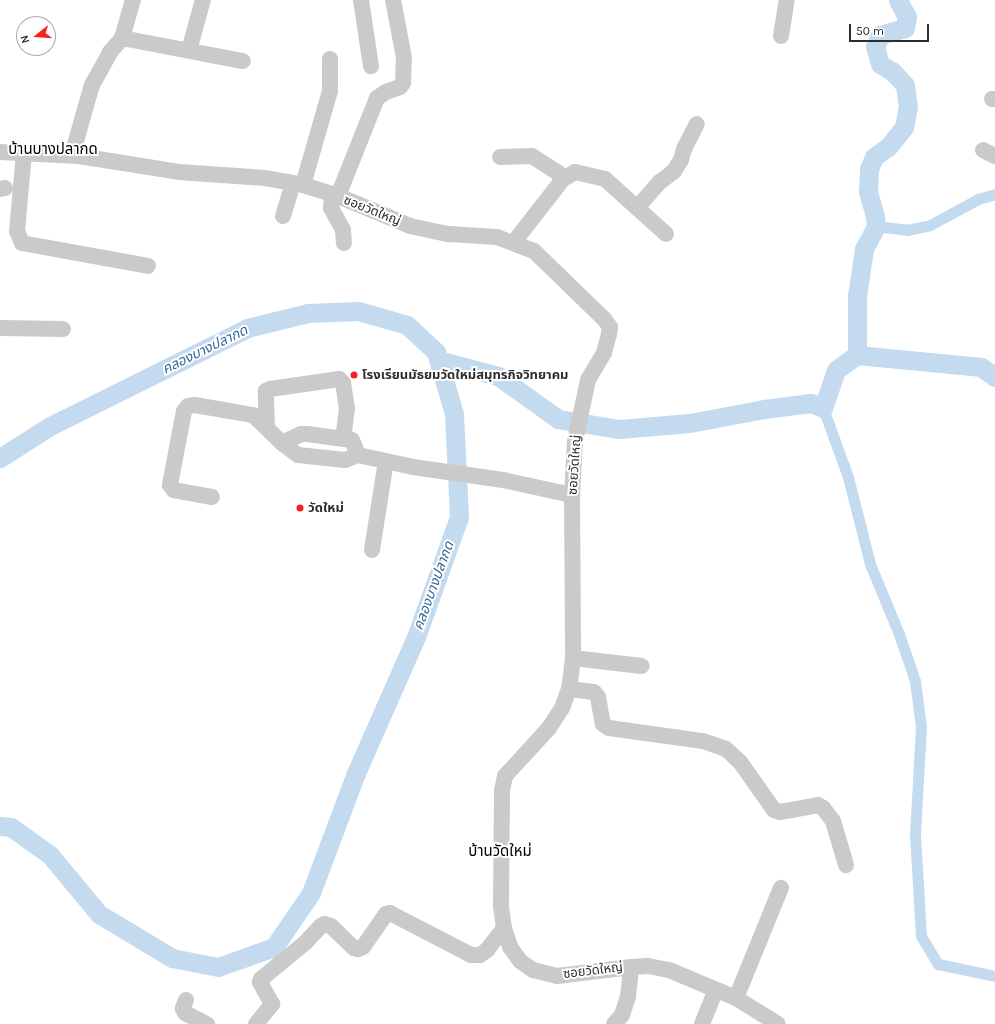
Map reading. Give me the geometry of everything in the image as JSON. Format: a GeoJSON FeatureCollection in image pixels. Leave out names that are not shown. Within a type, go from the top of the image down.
{"type":"FeatureCollection","features":[{"type":"Feature","properties":{"kind":"street"},"geometry":{"type":"LineString","coordinates":[[72,155],[92,85],[110,52],[122,38],[133,0]]}},
{"type":"Feature","properties":{"kind":"street"},"geometry":{"type":"LineString","coordinates":[[189,50],[203,0]]}},
{"type":"Feature","properties":{"kind":"street"},"geometry":{"type":"LineString","coordinates":[[361,0],[371,66]]}},
{"type":"Feature","properties":{"kind":"street"},"geometry":{"type":"LineString","coordinates":[[344,243],[343,230],[331,208],[335,195],[377,98],[386,92],[400,87],[404,83],[404,58],[393,0]]}},
{"type":"Feature","properties":{"kind":"street"},"geometry":{"type":"LineString","coordinates":[[781,36],[787,0]]}},
{"type":"Feature","properties":{"kind":"street"},"geometry":{"type":"LineString","coordinates":[[122,38],[243,61]]}},
{"type":"Feature","properties":{"kind":"street"},"geometry":{"type":"LineString","coordinates":[[283,216],[298,184],[330,91],[330,59]]}},
{"type":"Feature","properties":{"kind":"street"},"geometry":{"type":"LineString","coordinates":[[637,208],[660,182],[674,171],[681,160],[684,149],[697,124]]}},
{"type":"Feature","properties":{"kind":"street","name":"ซอยวัดใหญ่"},"geometry":{"type":"LineString","coordinates":[[0,152],[72,155],[180,172],[265,178],[298,184],[335,195],[410,226],[449,234],[497,237],[514,242],[534,252],[610,327],[604,353],[588,380],[575,441],[572,495],[573,658],[569,689],[562,708],[549,728],[505,776],[502,790],[501,907],[504,928],[510,947],[520,961],[533,970],[557,976],[631,966],[648,966],[669,970],[736,998],[778,1024]]}},
{"type":"Feature","properties":{"kind":"street"},"geometry":{"type":"LineString","coordinates":[[24,153],[17,231],[22,243],[148,266]]}},
{"type":"Feature","properties":{"kind":"street"},"geometry":{"type":"LineString","coordinates":[[500,156],[532,156],[566,178]]}},
{"type":"Feature","properties":{"kind":"street"},"geometry":{"type":"LineString","coordinates":[[514,242],[566,178],[575,172],[605,179],[666,234]]}},
{"type":"Feature","properties":{"kind":"street"},"geometry":{"type":"LineString","coordinates":[[0,328],[62,329]]}},
{"type":"Feature","properties":{"kind":"street"},"geometry":{"type":"LineString","coordinates":[[267,428],[266,391],[270,388],[338,379],[343,383],[347,408],[343,439]]}},
{"type":"Feature","properties":{"kind":"street"},"geometry":{"type":"LineString","coordinates":[[212,497],[174,490],[170,485],[184,411],[188,406],[195,405],[253,415],[282,443],[298,455],[345,460],[358,455],[413,467],[503,480],[572,495]]}},
{"type":"Feature","properties":{"kind":"street"},"geometry":{"type":"LineString","coordinates":[[282,443],[301,434],[352,440],[358,455]]}},
{"type":"Feature","properties":{"kind":"street"},"geometry":{"type":"LineString","coordinates":[[372,550],[386,461]]}},
{"type":"Feature","properties":{"kind":"street"},"geometry":{"type":"LineString","coordinates":[[573,658],[642,666]]}},
{"type":"Feature","properties":{"kind":"street"},"geometry":{"type":"LineString","coordinates":[[569,689],[594,692],[598,697],[603,724],[609,728],[703,741],[726,749],[740,762],[774,810],[780,812],[818,805],[823,808],[833,821],[846,865]]}},
{"type":"Feature","properties":{"kind":"street"},"geometry":{"type":"LineString","coordinates":[[736,998],[781,888]]}},
{"type":"Feature","properties":{"kind":"street"},"geometry":{"type":"LineString","coordinates":[[256,1024],[272,1004],[260,982],[261,979],[306,943],[321,926],[325,924],[331,926],[354,948],[364,948],[386,914],[390,913],[471,955],[480,955],[487,950],[504,928]]}},
{"type":"Feature","properties":{"kind":"street"},"geometry":{"type":"LineString","coordinates":[[614,1024],[622,1015],[628,997],[631,966]]}},
{"type":"Feature","properties":{"kind":"street"},"geometry":{"type":"LineString","coordinates":[[702,1024],[716,990]]}},
{"type":"Feature","properties":{"kind":"street"},"geometry":{"type":"LineString","coordinates":[[186,1000],[183,1008],[185,1012],[207,1024]]}},
{"type":"Feature","properties":{"kind":"waterway"},"geometry":{"type":"LineString","coordinates":[[857,355],[857,296],[864,249],[876,226],[875,216],[868,191],[869,169],[874,157],[888,147],[904,127],[908,107],[905,85],[893,72],[880,64],[875,47],[880,35],[905,28],[907,17],[898,0]]}},
{"type":"Feature","properties":{"kind":"waterway"},"geometry":{"type":"LineString","coordinates":[[876,226],[907,230],[930,225],[978,199],[995,194]]}},
{"type":"Feature","properties":{"kind":"waterway","name":"คลองบางปลากด"},"geometry":{"type":"LineString","coordinates":[[0,458],[50,426],[247,328],[308,313],[358,311],[407,325],[436,352],[454,414],[459,517],[416,637],[356,773],[311,893],[274,947],[218,967],[172,958],[99,914],[50,855],[11,827],[0,826]]}},
{"type":"Feature","properties":{"kind":"waterway"},"geometry":{"type":"LineString","coordinates":[[438,360],[498,376],[558,419],[619,429],[690,423],[764,409],[811,403],[823,408],[836,370],[857,355],[981,367],[995,377]]}},
{"type":"Feature","properties":{"kind":"waterway"},"geometry":{"type":"LineString","coordinates":[[823,408],[848,477],[870,564],[899,634],[915,681],[921,727],[915,835],[921,936],[938,964],[995,976]]}},
{"type":"Feature","properties":{"kind":"place","name":"โรงเรียนมัธยมวัดใหม่สมุทรกิจวิทยาคม"},"geometry":{"type":"Point","coordinates":[354,375]}},
{"type":"Feature","properties":{"kind":"place","name":"วัดใหม่"},"geometry":{"type":"Point","coordinates":[300,508]}},
{"type":"Feature","properties":{"kind":"district","name":"บ้านบางปลากด"},"geometry":{"type":"Point","coordinates":[53,150]}},
{"type":"Feature","properties":{"kind":"district","name":"บ้านวัดใหม่"},"geometry":{"type":"Point","coordinates":[500,852]}}]}
